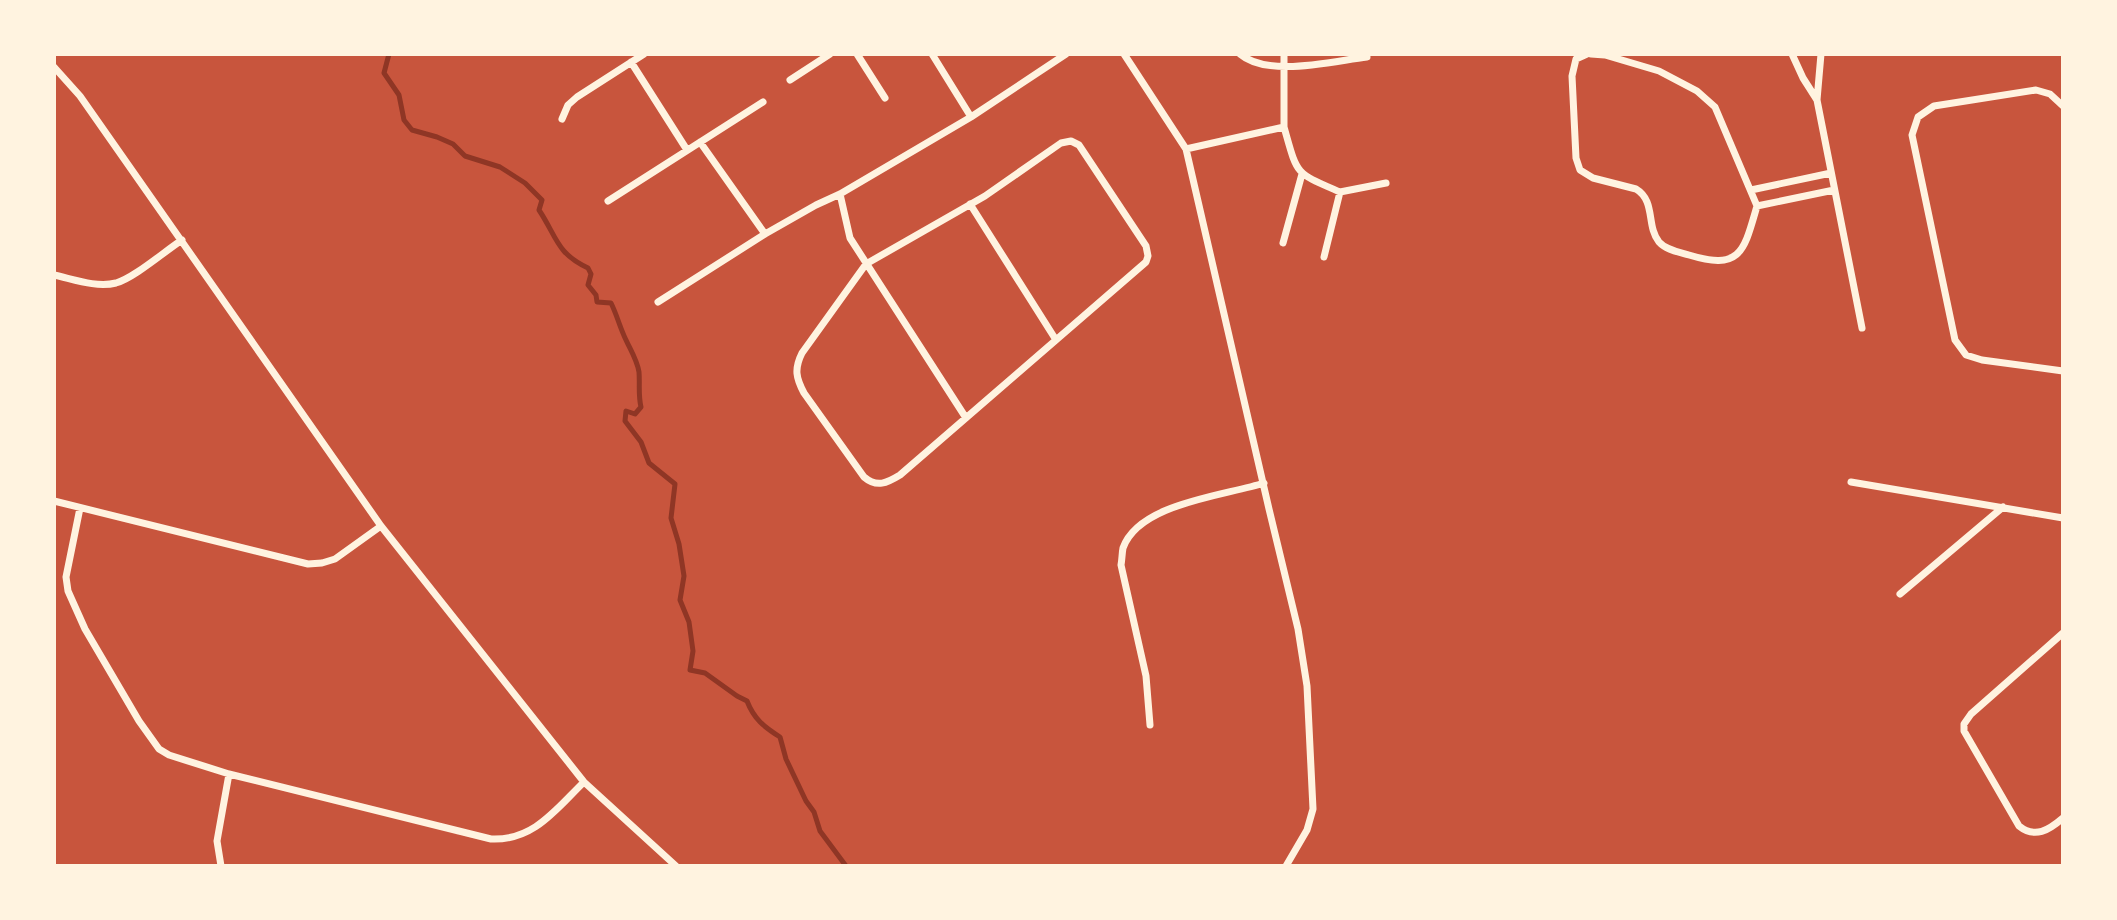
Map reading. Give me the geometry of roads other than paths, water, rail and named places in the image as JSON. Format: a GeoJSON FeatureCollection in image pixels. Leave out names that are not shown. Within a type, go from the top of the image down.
{"type":"FeatureCollection","features":[{"type":"Feature","properties":{"kind":"street"},"geometry":{"type":"LineString","coordinates":[[562,119],[568,105],[576,97],[644,54]]}},
{"type":"Feature","properties":{"kind":"street"},"geometry":{"type":"LineString","coordinates":[[790,80],[830,54]]}},
{"type":"Feature","properties":{"kind":"street"},"geometry":{"type":"LineString","coordinates":[[857,54],[885,98]]}},
{"type":"Feature","properties":{"kind":"street"},"geometry":{"type":"LineString","coordinates":[[932,54],[971,117]]}},
{"type":"Feature","properties":{"kind":"street"},"geometry":{"type":"LineString","coordinates":[[658,302],[765,234],[840,194],[971,117],[1066,54]]}},
{"type":"Feature","properties":{"kind":"street"},"geometry":{"type":"LineString","coordinates":[[1124,54],[1186,149],[1298,629],[1307,686],[1312,809],[1307,830],[1286,866]]}},
{"type":"Feature","properties":{"kind":"street"},"geometry":{"type":"LineString","coordinates":[[1240,54],[1253,61],[1285,67],[1367,57]]}},
{"type":"Feature","properties":{"kind":"street"},"geometry":{"type":"LineString","coordinates":[[1284,54],[1284,127],[1294,162],[1302,174],[1340,192],[1386,183]]}},
{"type":"Feature","properties":{"kind":"street"},"geometry":{"type":"LineString","coordinates":[[1589,54],[1605,55],[1659,71],[1697,91],[1714,107],[1757,206],[1746,241],[1737,255],[1726,261],[1709,261],[1662,246],[1656,238],[1647,201],[1642,193],[1593,178],[1580,170],[1576,158],[1572,76],[1576,59],[1589,54]]}},
{"type":"Feature","properties":{"kind":"street"},"geometry":{"type":"LineString","coordinates":[[1792,54],[1817,100]]}},
{"type":"Feature","properties":{"kind":"street"},"geometry":{"type":"LineString","coordinates":[[1821,54],[1817,100],[1862,328]]}},
{"type":"Feature","properties":{"kind":"street"},"geometry":{"type":"LineString","coordinates":[[631,62],[687,150]]}},
{"type":"Feature","properties":{"kind":"street"},"geometry":{"type":"LineString","coordinates":[[54,66],[80,96],[381,526],[584,782],[676,866]]}},
{"type":"Feature","properties":{"kind":"street"},"geometry":{"type":"LineString","coordinates":[[2063,106],[2050,94],[2036,90],[1934,106],[1918,117],[1912,135],[1955,340],[1966,355],[1982,360],[2063,371]]}},
{"type":"Feature","properties":{"kind":"street"},"geometry":{"type":"LineString","coordinates":[[608,201],[763,102]]}},
{"type":"Feature","properties":{"kind":"street"},"geometry":{"type":"LineString","coordinates":[[1186,149],[1284,127]]}},
{"type":"Feature","properties":{"kind":"street"},"geometry":{"type":"LineString","coordinates":[[1071,141],[1079,145],[1146,246],[1148,256],[1146,262],[900,475],[878,485],[864,477],[804,393],[797,380],[797,362],[866,264],[970,204],[1061,143],[1071,141]]}},
{"type":"Feature","properties":{"kind":"street"},"geometry":{"type":"LineString","coordinates":[[700,142],[765,234]]}},
{"type":"Feature","properties":{"kind":"street"},"geometry":{"type":"LineString","coordinates":[[1751,190],[1831,173]]}},
{"type":"Feature","properties":{"kind":"street"},"geometry":{"type":"LineString","coordinates":[[1283,243],[1302,174]]}},
{"type":"Feature","properties":{"kind":"street"},"geometry":{"type":"LineString","coordinates":[[1757,206],[1834,190]]}},
{"type":"Feature","properties":{"kind":"street"},"geometry":{"type":"LineString","coordinates":[[1324,257],[1340,192]]}},
{"type":"Feature","properties":{"kind":"street"},"geometry":{"type":"LineString","coordinates":[[840,194],[850,238],[966,418]]}},
{"type":"Feature","properties":{"kind":"street"},"geometry":{"type":"LineString","coordinates":[[970,204],[1056,340]]}},
{"type":"Feature","properties":{"kind":"street"},"geometry":{"type":"LineString","coordinates":[[54,275],[80,282],[115,283],[182,240]]}},
{"type":"Feature","properties":{"kind":"street"},"geometry":{"type":"LineString","coordinates":[[1851,482],[2063,518]]}},
{"type":"Feature","properties":{"kind":"street"},"geometry":{"type":"LineString","coordinates":[[1150,725],[1146,676],[1121,565],[1124,547],[1132,535],[1152,516],[1172,506],[1264,484]]}},
{"type":"Feature","properties":{"kind":"street"},"geometry":{"type":"LineString","coordinates":[[54,501],[308,565],[335,559],[381,526]]}},
{"type":"Feature","properties":{"kind":"street"},"geometry":{"type":"LineString","coordinates":[[1900,594],[2003,507]]}},
{"type":"Feature","properties":{"kind":"street"},"geometry":{"type":"LineString","coordinates":[[80,508],[66,577],[72,605],[139,721],[159,748],[169,755],[229,774],[477,836],[504,840],[525,834],[540,824],[584,782]]}},
{"type":"Feature","properties":{"kind":"street"},"geometry":{"type":"LineString","coordinates":[[2063,633],[1971,714],[1964,724],[1964,731],[2019,826],[2035,834],[2053,827],[2063,818]]}},
{"type":"Feature","properties":{"kind":"street"},"geometry":{"type":"LineString","coordinates":[[221,866],[216,841],[229,774]]}},
{"type":"Feature","properties":{"kind":"waterway"},"geometry":{"type":"LineString","coordinates":[[389,54],[384,73],[399,95],[404,120],[412,130],[453,144],[465,156],[500,167],[525,183],[542,200],[539,210],[558,244],[569,256],[588,268],[591,274],[588,285],[596,295],[597,302],[611,303],[639,372],[641,407],[635,414],[626,411],[625,421],[641,442],[649,463],[675,484],[671,518],[679,544],[684,576],[680,600],[689,622],[693,651],[690,670],[705,673],[747,701],[760,722],[780,737],[786,759],[814,812],[820,831],[846,866]]}}]}
